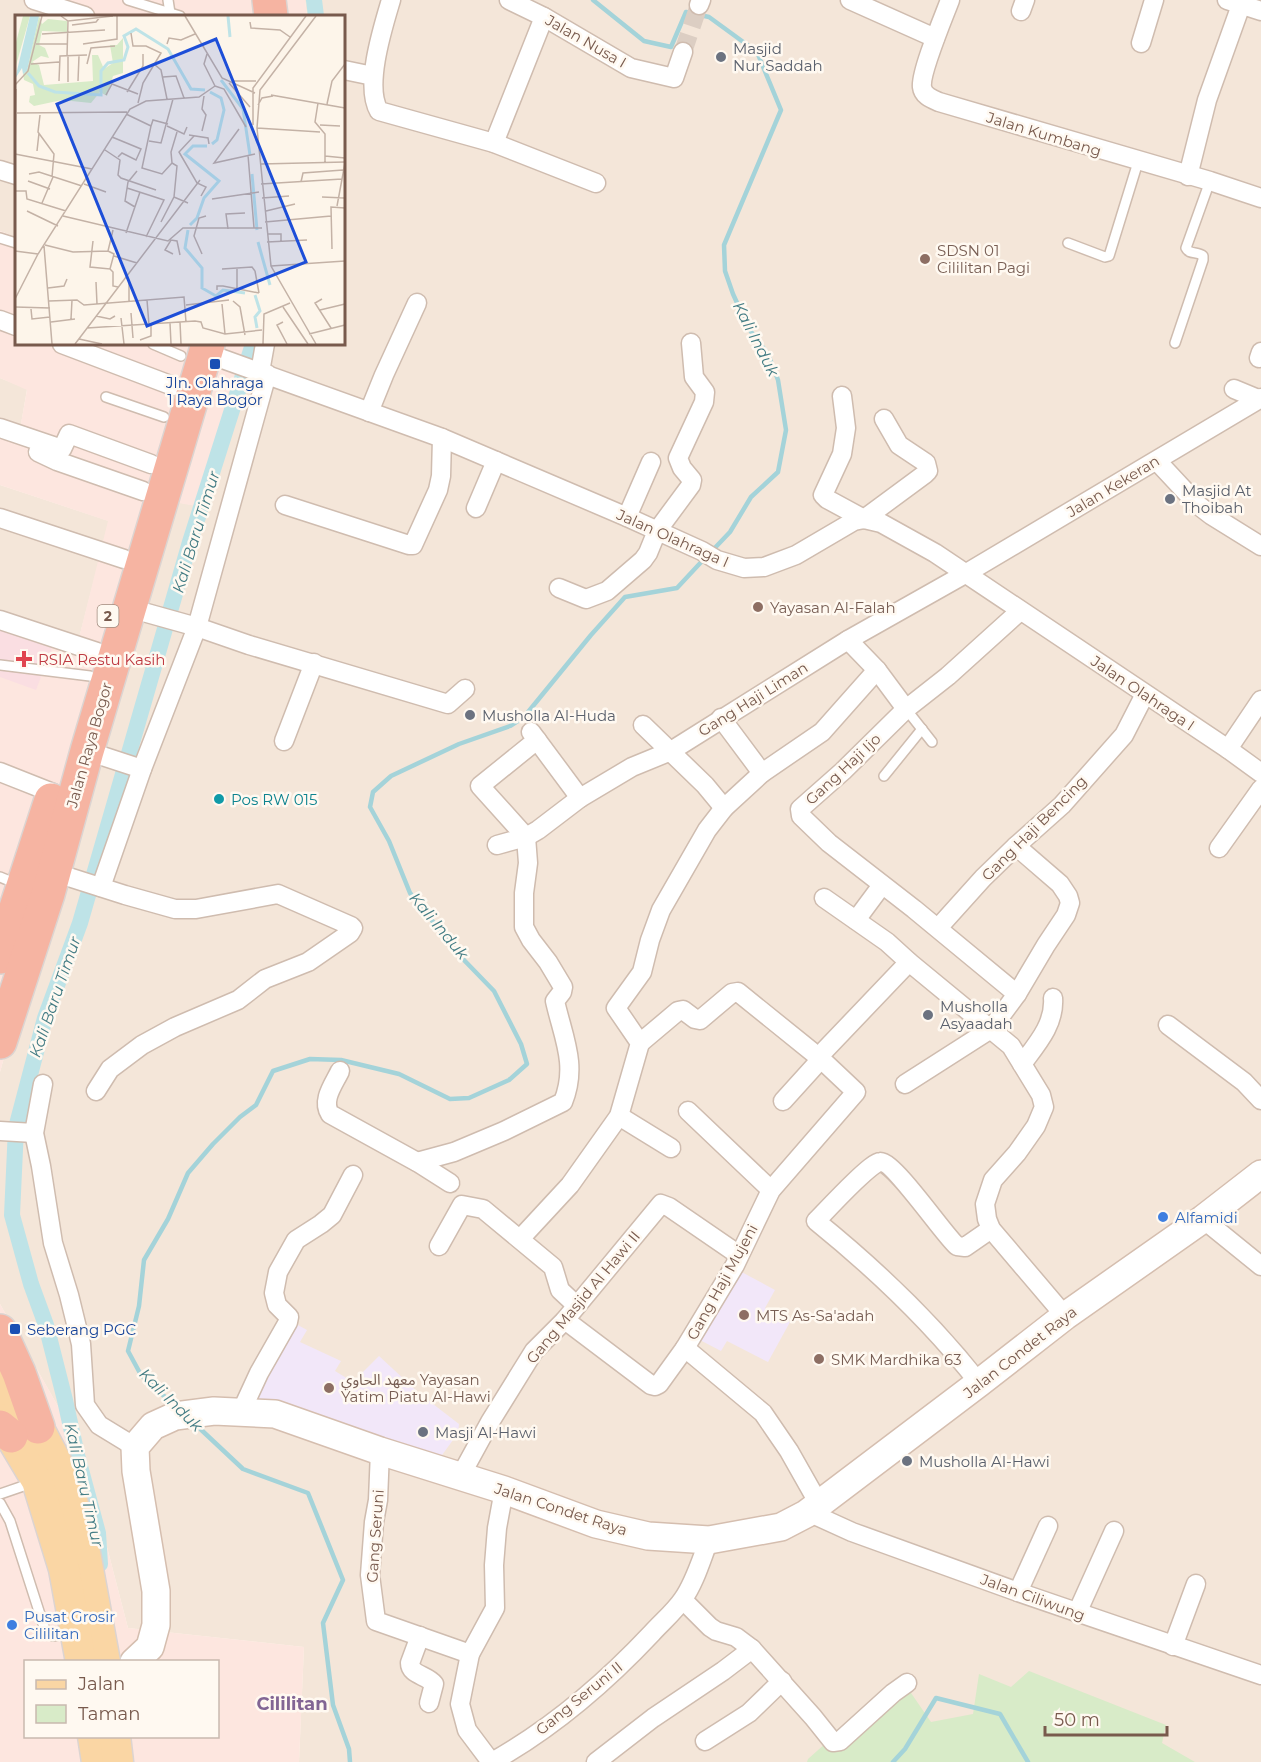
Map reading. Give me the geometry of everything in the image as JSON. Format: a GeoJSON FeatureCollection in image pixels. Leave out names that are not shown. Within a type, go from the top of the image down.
{"type":"FeatureCollection","features":[{"type":"Feature","properties":{"kind":"highway"},"geometry":{"type":"LineString","coordinates":[[250,0],[252,15]]}},
{"type":"Feature","properties":{"kind":"highway"},"geometry":{"type":"LineString","coordinates":[[269,0],[270,15]]}},
{"type":"Feature","properties":{"kind":"highway","name":"Jalan Raya Bogor"},"geometry":{"type":"LineString","coordinates":[[0,957],[53,885],[53,793],[184,354]]}},
{"type":"Feature","properties":{"kind":"highway","name":"Jalan Raya Bogor"},"geometry":{"type":"LineString","coordinates":[[0,1042],[53,885],[87,751],[129,608],[184,354]]}},
{"type":"Feature","properties":{"kind":"highway"},"geometry":{"type":"LineString","coordinates":[[0,1331],[19,1373],[12,1427]]}},
{"type":"Feature","properties":{"kind":"main road"},"geometry":{"type":"LineString","coordinates":[[0,1385],[12,1427],[37,1481],[64,1569],[81,1660]]}},
{"type":"Feature","properties":{"kind":"main road"},"geometry":{"type":"LineString","coordinates":[[12,1427],[67,1482],[83,1542],[105,1660]]}},
{"type":"Feature","properties":{"kind":"main road"},"geometry":{"type":"LineString","coordinates":[[93,1738],[97,1762]]}},
{"type":"Feature","properties":{"kind":"main road"},"geometry":{"type":"LineString","coordinates":[[115,1738],[118,1762]]}},
{"type":"Feature","properties":{"kind":"street"},"geometry":{"type":"LineString","coordinates":[[34,0],[82,15]]}},
{"type":"Feature","properties":{"kind":"street"},"geometry":{"type":"LineString","coordinates":[[391,0],[373,76],[376,105],[379,111],[494,143],[596,183]]}},
{"type":"Feature","properties":{"kind":"street","name":"Jalan Nusa I"},"geometry":{"type":"LineString","coordinates":[[509,0],[544,17],[631,68],[674,78],[683,52]]}},
{"type":"Feature","properties":{"kind":"street"},"geometry":{"type":"LineString","coordinates":[[850,0],[935,38]]}},
{"type":"Feature","properties":{"kind":"street","name":"Jalan Kumbang"},"geometry":{"type":"LineString","coordinates":[[950,0],[922,79],[922,89],[927,96],[939,102],[1261,198]]}},
{"type":"Feature","properties":{"kind":"street"},"geometry":{"type":"LineString","coordinates":[[1141,43],[1154,0]]}},
{"type":"Feature","properties":{"kind":"street"},"geometry":{"type":"LineString","coordinates":[[1188,176],[1234,2],[1261,11]]}},
{"type":"Feature","properties":{"kind":"street"},"geometry":{"type":"LineString","coordinates":[[494,143],[544,17]]}},
{"type":"Feature","properties":{"kind":"street"},"geometry":{"type":"LineString","coordinates":[[345,70],[373,76]]}},
{"type":"Feature","properties":{"kind":"street"},"geometry":{"type":"LineString","coordinates":[[0,170],[15,175]]}},
{"type":"Feature","properties":{"kind":"street"},"geometry":{"type":"LineString","coordinates":[[369,412],[417,303]]}},
{"type":"Feature","properties":{"kind":"street"},"geometry":{"type":"LineString","coordinates":[[0,320],[15,326]]}},
{"type":"Feature","properties":{"kind":"street"},"geometry":{"type":"LineString","coordinates":[[559,588],[586,599],[607,591],[643,560],[657,531],[691,485],[692,480],[682,468],[678,458],[704,402],[705,392],[694,377],[691,343]]}},
{"type":"Feature","properties":{"kind":"street","name":"Jalan Olahraga I"},"geometry":{"type":"LineString","coordinates":[[74,345],[184,354],[256,370],[442,438],[627,517],[710,556],[744,568],[764,567],[796,555],[854,521],[864,519],[881,523],[935,553],[1261,773]]}},
{"type":"Feature","properties":{"kind":"street"},"geometry":{"type":"LineString","coordinates":[[96,1091],[110,1069],[142,1045],[175,1027],[238,1000],[265,980],[308,962],[350,933],[353,928],[278,894],[187,910],[53,885],[133,766],[197,627],[264,345]]}},
{"type":"Feature","properties":{"kind":"street"},"geometry":{"type":"LineString","coordinates":[[1234,389],[1257,404]]}},
{"type":"Feature","properties":{"kind":"street"},"geometry":{"type":"LineString","coordinates":[[842,396],[846,428],[842,454],[824,495],[826,499],[864,519],[928,471],[926,463],[899,445],[884,419]]}},
{"type":"Feature","properties":{"kind":"street","name":"Jalan Kekeran"},"geometry":{"type":"LineString","coordinates":[[965,574],[1157,460],[1257,404]]}},
{"type":"Feature","properties":{"kind":"street"},"geometry":{"type":"LineString","coordinates":[[0,428],[62,449],[69,434],[147,478]]}},
{"type":"Feature","properties":{"kind":"street"},"geometry":{"type":"LineString","coordinates":[[285,505],[413,545],[438,490],[441,476],[442,438]]}},
{"type":"Feature","properties":{"kind":"street"},"geometry":{"type":"LineString","coordinates":[[19,445],[57,461],[147,478]]}},
{"type":"Feature","properties":{"kind":"street"},"geometry":{"type":"LineString","coordinates":[[1157,460],[1198,505],[1261,546]]}},
{"type":"Feature","properties":{"kind":"street"},"geometry":{"type":"LineString","coordinates":[[476,508],[496,461]]}},
{"type":"Feature","properties":{"kind":"street"},"geometry":{"type":"LineString","coordinates":[[627,517],[651,462]]}},
{"type":"Feature","properties":{"kind":"street"},"geometry":{"type":"LineString","coordinates":[[0,518],[124,559]]}},
{"type":"Feature","properties":{"kind":"street","name":"Gang Haji Liman"},"geometry":{"type":"LineString","coordinates":[[497,845],[526,837],[580,798],[632,767],[671,751],[848,640],[965,574]]}},
{"type":"Feature","properties":{"kind":"street"},"geometry":{"type":"LineString","coordinates":[[129,608],[448,704],[465,689]]}},
{"type":"Feature","properties":{"kind":"street","name":"Gang Haji Ijo"},"geometry":{"type":"LineString","coordinates":[[1017,994],[830,843],[801,816],[800,809],[906,710],[948,676],[1020,611]]}},
{"type":"Feature","properties":{"kind":"street"},"geometry":{"type":"LineString","coordinates":[[0,620],[93,664]]}},
{"type":"Feature","properties":{"kind":"street"},"geometry":{"type":"LineString","coordinates":[[848,640],[877,670],[906,710]]}},
{"type":"Feature","properties":{"kind":"street"},"geometry":{"type":"LineString","coordinates":[[284,741],[314,663]]}},
{"type":"Feature","properties":{"kind":"street"},"geometry":{"type":"LineString","coordinates":[[640,1043],[616,1008],[642,972],[661,910],[707,830],[724,808],[762,773],[822,732],[877,670]]}},
{"type":"Feature","properties":{"kind":"street","name":"Gang Haji Bencing"},"geometry":{"type":"LineString","coordinates":[[938,928],[983,878],[1062,805],[1124,735],[1145,694]]}},
{"type":"Feature","properties":{"kind":"street"},"geometry":{"type":"LineString","coordinates":[[1228,749],[1261,700]]}},
{"type":"Feature","properties":{"kind":"street"},"geometry":{"type":"LineString","coordinates":[[721,718],[762,773]]}},
{"type":"Feature","properties":{"kind":"street"},"geometry":{"type":"LineString","coordinates":[[643,725],[705,785],[724,808]]}},
{"type":"Feature","properties":{"kind":"street"},"geometry":{"type":"LineString","coordinates":[[417,1162],[454,1152],[494,1135],[563,1102],[565,1098],[570,1075],[569,1054],[555,1001],[563,987],[524,927],[524,893],[528,864],[526,837],[480,786],[533,735],[580,798]]}},
{"type":"Feature","properties":{"kind":"street"},"geometry":{"type":"LineString","coordinates":[[87,751],[133,766]]}},
{"type":"Feature","properties":{"kind":"street"},"geometry":{"type":"LineString","coordinates":[[0,771],[53,793]]}},
{"type":"Feature","properties":{"kind":"street"},"geometry":{"type":"LineString","coordinates":[[1219,848],[1261,789]]}},
{"type":"Feature","properties":{"kind":"street"},"geometry":{"type":"LineString","coordinates":[[905,1084],[992,1029],[1017,994],[1066,915],[1070,903],[1060,884],[1016,846]]}},
{"type":"Feature","properties":{"kind":"street"},"geometry":{"type":"LineString","coordinates":[[856,920],[882,885]]}},
{"type":"Feature","properties":{"kind":"street"},"geometry":{"type":"LineString","coordinates":[[824,898],[887,942],[1011,1046],[1041,1095],[1044,1107],[1036,1126],[1017,1153],[993,1180],[985,1204],[991,1228],[1065,1316]]}},
{"type":"Feature","properties":{"kind":"street"},"geometry":{"type":"LineString","coordinates":[[783,1101],[823,1054],[909,962]]}},
{"type":"Feature","properties":{"kind":"street"},"geometry":{"type":"LineString","coordinates":[[520,1239],[570,1185],[619,1116],[640,1043],[681,1009],[700,1020],[732,993],[738,992],[823,1054]]}},
{"type":"Feature","properties":{"kind":"street"},"geometry":{"type":"LineString","coordinates":[[1022,1064],[1045,1033],[1054,1009],[1053,998]]}},
{"type":"Feature","properties":{"kind":"street"},"geometry":{"type":"LineString","coordinates":[[1168,1025],[1244,1082],[1261,1100]]}},
{"type":"Feature","properties":{"kind":"street","name":"Gang Haji Mujeni"},"geometry":{"type":"LineString","coordinates":[[814,1508],[789,1451],[763,1413],[685,1348],[740,1255],[771,1190],[856,1092],[823,1054]]}},
{"type":"Feature","properties":{"kind":"street"},"geometry":{"type":"LineString","coordinates":[[340,1071],[327,1099],[327,1111],[450,1183]]}},
{"type":"Feature","properties":{"kind":"street"},"geometry":{"type":"LineString","coordinates":[[43,1084],[31,1132],[41,1166],[53,1243],[81,1344],[85,1405],[99,1425],[135,1447],[136,1471],[156,1591],[156,1624],[150,1647],[136,1660]]}},
{"type":"Feature","properties":{"kind":"street"},"geometry":{"type":"LineString","coordinates":[[688,1111],[771,1190]]}},
{"type":"Feature","properties":{"kind":"street"},"geometry":{"type":"LineString","coordinates":[[619,1116],[671,1148]]}},
{"type":"Feature","properties":{"kind":"street"},"geometry":{"type":"LineString","coordinates":[[0,1131],[31,1132]]}},
{"type":"Feature","properties":{"kind":"street"},"geometry":{"type":"LineString","coordinates":[[979,1383],[949,1345],[854,1252],[816,1221],[857,1180],[881,1162],[886,1164],[907,1185],[957,1246],[964,1247],[991,1228]]}},
{"type":"Feature","properties":{"kind":"street","name":"Jalan Condet Raya"},"geometry":{"type":"LineString","coordinates":[[135,1447],[153,1426],[176,1416],[228,1411],[275,1414],[380,1451],[504,1490],[596,1524],[648,1536],[708,1540],[781,1527],[814,1508],[1065,1316],[1203,1219],[1261,1174]]}},
{"type":"Feature","properties":{"kind":"street"},"geometry":{"type":"LineString","coordinates":[[228,1411],[289,1317],[277,1305],[274,1293],[278,1272],[296,1240],[332,1215],[353,1175]]}},
{"type":"Feature","properties":{"kind":"street","name":"Gang Masjid Al Hawi II"},"geometry":{"type":"LineString","coordinates":[[460,1475],[534,1351],[571,1313],[660,1204],[669,1207],[740,1255]]}},
{"type":"Feature","properties":{"kind":"street"},"geometry":{"type":"LineString","coordinates":[[439,1246],[462,1205],[483,1209],[554,1267],[560,1290],[571,1313],[651,1385],[659,1384],[685,1348]]}},
{"type":"Feature","properties":{"kind":"street"},"geometry":{"type":"LineString","coordinates":[[1203,1219],[1261,1266]]}},
{"type":"Feature","properties":{"kind":"street","name":"Gang Seruni"},"geometry":{"type":"LineString","coordinates":[[380,1451],[378,1500],[370,1575],[376,1621],[420,1636]]}},
{"type":"Feature","properties":{"kind":"street"},"geometry":{"type":"LineString","coordinates":[[492,1762],[467,1730],[460,1704],[470,1654],[495,1608],[494,1565],[497,1528],[504,1490]]}},
{"type":"Feature","properties":{"kind":"street","name":"Jalan Ciliwung"},"geometry":{"type":"LineString","coordinates":[[814,1508],[852,1532],[1077,1613],[1261,1675]]}},
{"type":"Feature","properties":{"kind":"street"},"geometry":{"type":"LineString","coordinates":[[1018,1592],[1048,1526]]}},
{"type":"Feature","properties":{"kind":"street"},"geometry":{"type":"LineString","coordinates":[[1077,1613],[1114,1531]]}},
{"type":"Feature","properties":{"kind":"street","name":"Gang Seruni II"},"geometry":{"type":"LineString","coordinates":[[492,1762],[508,1754],[598,1687],[620,1667],[683,1600],[693,1581],[708,1540]]}},
{"type":"Feature","properties":{"kind":"street"},"geometry":{"type":"LineString","coordinates":[[1173,1646],[1196,1584]]}},
{"type":"Feature","properties":{"kind":"street"},"geometry":{"type":"LineString","coordinates":[[683,1600],[710,1627],[736,1637],[752,1649],[813,1717],[829,1739],[836,1743],[907,1683]]}},
{"type":"Feature","properties":{"kind":"street"},"geometry":{"type":"LineString","coordinates":[[429,1703],[434,1684],[428,1678],[412,1671],[410,1667],[420,1636],[470,1654]]}},
{"type":"Feature","properties":{"kind":"street"},"geometry":{"type":"LineString","coordinates":[[596,1762],[653,1718],[752,1649]]}},
{"type":"Feature","properties":{"kind":"street"},"geometry":{"type":"LineString","coordinates":[[705,1741],[749,1713],[782,1681]]}},
{"type":"Feature","properties":{"kind":"lane"},"geometry":{"type":"LineString","coordinates":[[128,0],[177,15]]}},
{"type":"Feature","properties":{"kind":"lane"},"geometry":{"type":"LineString","coordinates":[[168,0],[170,13]]}},
{"type":"Feature","properties":{"kind":"lane"},"geometry":{"type":"LineString","coordinates":[[1068,243],[1105,257],[1109,256],[1138,162]]}},
{"type":"Feature","properties":{"kind":"lane"},"geometry":{"type":"LineString","coordinates":[[1175,343],[1203,260],[1201,254],[1190,252],[1186,248],[1210,181]]}},
{"type":"Feature","properties":{"kind":"lane"},"geometry":{"type":"LineString","coordinates":[[0,238],[15,243]]}},
{"type":"Feature","properties":{"kind":"lane"},"geometry":{"type":"LineString","coordinates":[[106,396],[164,417]]}},
{"type":"Feature","properties":{"kind":"lane"},"geometry":{"type":"LineString","coordinates":[[0,665],[93,664]]}},
{"type":"Feature","properties":{"kind":"lane"},"geometry":{"type":"LineString","coordinates":[[906,710],[932,742]]}},
{"type":"Feature","properties":{"kind":"lane"},"geometry":{"type":"LineString","coordinates":[[884,776],[922,729]]}},
{"type":"Feature","properties":{"kind":"lane"},"geometry":{"type":"LineString","coordinates":[[0,1494],[37,1481]]}},
{"type":"Feature","properties":{"kind":"lane"},"geometry":{"type":"LineString","coordinates":[[0,1503],[10,1521],[45,1630],[53,1636],[76,1632]]}},
{"type":"Feature","properties":{"kind":"shaded area"},"geometry":{"type":"Polygon","coordinates":[[[0,0],[40,0],[84,15],[15,15],[15,237],[0,231],[0,0]]]}},
{"type":"Feature","properties":{"kind":"shaded area"},"geometry":{"type":"Polygon","coordinates":[[[40,0],[305,0],[307,15],[84,15],[40,0]]]}},
{"type":"Feature","properties":{"kind":"shaded area"},"geometry":{"type":"Polygon","coordinates":[[[305,0],[1261,0],[1261,1762],[299,1762],[304,1647],[128,1628],[81,1447],[0,1304],[0,1072],[161,499],[208,508],[250,345],[345,345],[345,15],[307,15],[305,0]]]}},
{"type":"Feature","properties":{"kind":"shaded area"},"geometry":{"type":"Polygon","coordinates":[[[0,231],[15,237],[15,345],[250,345],[208,508],[161,500],[0,1072],[0,622],[77,646],[108,521],[0,485],[0,424],[20,429],[27,390],[0,378],[0,231]]]}},
{"type":"Feature","properties":{"kind":"shaded area"},"geometry":{"type":"Polygon","coordinates":[[[0,378],[27,389],[20,430],[0,424],[0,378]]]}},
{"type":"Feature","properties":{"kind":"shaded area"},"geometry":{"type":"Polygon","coordinates":[[[0,485],[109,521],[77,646],[0,622],[0,485]]]}},
{"type":"Feature","properties":{"kind":"shaded area","name":"RSIA Restu Kasih"},"geometry":{"type":"Polygon","coordinates":[[[0,619],[55,640],[36,690],[0,677],[0,619]]]}},
{"type":"Feature","properties":{"kind":"shaded area","name":"MTS As-Sa'adah"},"geometry":{"type":"Polygon","coordinates":[[[736,1269],[775,1290],[765,1308],[790,1322],[768,1362],[727,1341],[721,1351],[698,1339],[736,1269]]]}},
{"type":"Feature","properties":{"kind":"shaded area"},"geometry":{"type":"Polygon","coordinates":[[[0,1304],[81,1447],[128,1628],[304,1647],[299,1762],[0,1762],[0,1304]]]}},
{"type":"Feature","properties":{"kind":"shaded area","name":"معهد الحاوي Yayasan Yatim Piatu Al-Hawi"},"geometry":{"type":"Polygon","coordinates":[[[283,1317],[307,1330],[300,1342],[341,1361],[335,1371],[353,1382],[379,1356],[420,1394],[459,1424],[458,1433],[432,1469],[242,1395],[283,1317]]]}},
{"type":"Feature","properties":{"kind":"green space"},"geometry":{"type":"Polygon","coordinates":[[[1029,1671],[1166,1725],[1162,1743],[1195,1762],[807,1762],[900,1677],[931,1722],[973,1714],[979,1674],[1011,1687],[1029,1671]]]}},
{"type":"Feature","properties":{"kind":"waterway","name":"Kali Baru Timur"},"geometry":{"type":"LineString","coordinates":[[314,0],[316,15]]}},
{"type":"Feature","properties":{"kind":"waterway","name":"Kali Induk"},"geometry":{"type":"LineString","coordinates":[[593,0],[644,41],[671,47],[686,12],[709,17],[757,52],[781,110],[724,245],[725,271],[733,294],[749,329],[768,354],[778,380],[786,430],[778,472],[751,497],[730,532],[710,553]]}},
{"type":"Feature","properties":{"kind":"waterway","name":"Kali Baru Timur"},"geometry":{"type":"LineString","coordinates":[[100,1564],[98,1533],[65,1400],[46,1325],[31,1284],[12,1215],[16,1128],[45,1018],[80,923],[190,542],[253,345]]}},
{"type":"Feature","properties":{"kind":"waterway","name":"Kali Induk"},"geometry":{"type":"LineString","coordinates":[[175,1406],[141,1375],[128,1351],[139,1306],[144,1260],[168,1219],[188,1173],[213,1144],[240,1117],[256,1105],[273,1071],[310,1059],[341,1060],[399,1074],[450,1099],[469,1098],[509,1080],[527,1064],[521,1044],[494,991],[462,958],[410,893],[389,841],[370,807],[373,792],[391,776],[459,744],[510,726],[524,717],[625,597],[677,588],[704,559]]}},
{"type":"Feature","properties":{"kind":"waterway","name":"Kali Induk"},"geometry":{"type":"LineString","coordinates":[[195,1424],[243,1469],[308,1493],[343,1580],[323,1623],[333,1705],[349,1749],[350,1762]]}},
{"type":"Feature","properties":{"kind":"waterway","name":"Kali Induk"},"geometry":{"type":"LineString","coordinates":[[893,1762],[905,1749],[936,1698],[1000,1714],[1028,1762]]}},
{"type":"Feature","properties":{"kind":"tunnel"},"geometry":{"type":"LineString","coordinates":[[683,52],[699,5]]}},
{"type":"Feature","properties":{"kind":"place","name":"Masjid Nur Saddah"},"geometry":{"type":"Point","coordinates":[721,57]}},
{"type":"Feature","properties":{"kind":"place","name":"SDSN 01 Cililitan Pagi"},"geometry":{"type":"Point","coordinates":[925,259]}},
{"type":"Feature","properties":{"kind":"place","name":"Jln. Olahraga 1 Raya Bogor"},"geometry":{"type":"Point","coordinates":[215,364]}},
{"type":"Feature","properties":{"kind":"place","name":"Masjid At Thoibah"},"geometry":{"type":"Point","coordinates":[1170,499]}},
{"type":"Feature","properties":{"kind":"place","name":"Yayasan Al-Falah"},"geometry":{"type":"Point","coordinates":[758,607]}},
{"type":"Feature","properties":{"kind":"place","name":"RSIA Restu Kasih"},"geometry":{"type":"Point","coordinates":[24,659]}},
{"type":"Feature","properties":{"kind":"place","name":"Musholla Al-Huda"},"geometry":{"type":"Point","coordinates":[470,715]}},
{"type":"Feature","properties":{"kind":"place","name":"Pos RW 015"},"geometry":{"type":"Point","coordinates":[219,799]}},
{"type":"Feature","properties":{"kind":"place","name":"Musholla Asyaadah"},"geometry":{"type":"Point","coordinates":[928,1015]}},
{"type":"Feature","properties":{"kind":"place","name":"Alfamidi"},"geometry":{"type":"Point","coordinates":[1163,1217]}},
{"type":"Feature","properties":{"kind":"place","name":"MTS As-Sa'adah"},"geometry":{"type":"Point","coordinates":[744,1315]}},
{"type":"Feature","properties":{"kind":"place","name":"Seberang PGC"},"geometry":{"type":"Point","coordinates":[15,1329]}},
{"type":"Feature","properties":{"kind":"place","name":"SMK Mardhika 63"},"geometry":{"type":"Point","coordinates":[819,1359]}},
{"type":"Feature","properties":{"kind":"place","name":"معهد الحاوي Yayasan Yatim Piatu Al-Hawi"},"geometry":{"type":"Point","coordinates":[329,1388]}},
{"type":"Feature","properties":{"kind":"place","name":"Masji Al-Hawi"},"geometry":{"type":"Point","coordinates":[423,1432]}},
{"type":"Feature","properties":{"kind":"place","name":"Musholla Al-Hawi"},"geometry":{"type":"Point","coordinates":[907,1461]}},
{"type":"Feature","properties":{"kind":"place","name":"Pusat Grosir Cililitan"},"geometry":{"type":"Point","coordinates":[12,1625]}},
{"type":"Feature","properties":{"kind":"district","name":"Cililitan"},"geometry":{"type":"Point","coordinates":[292,1704]}}]}
